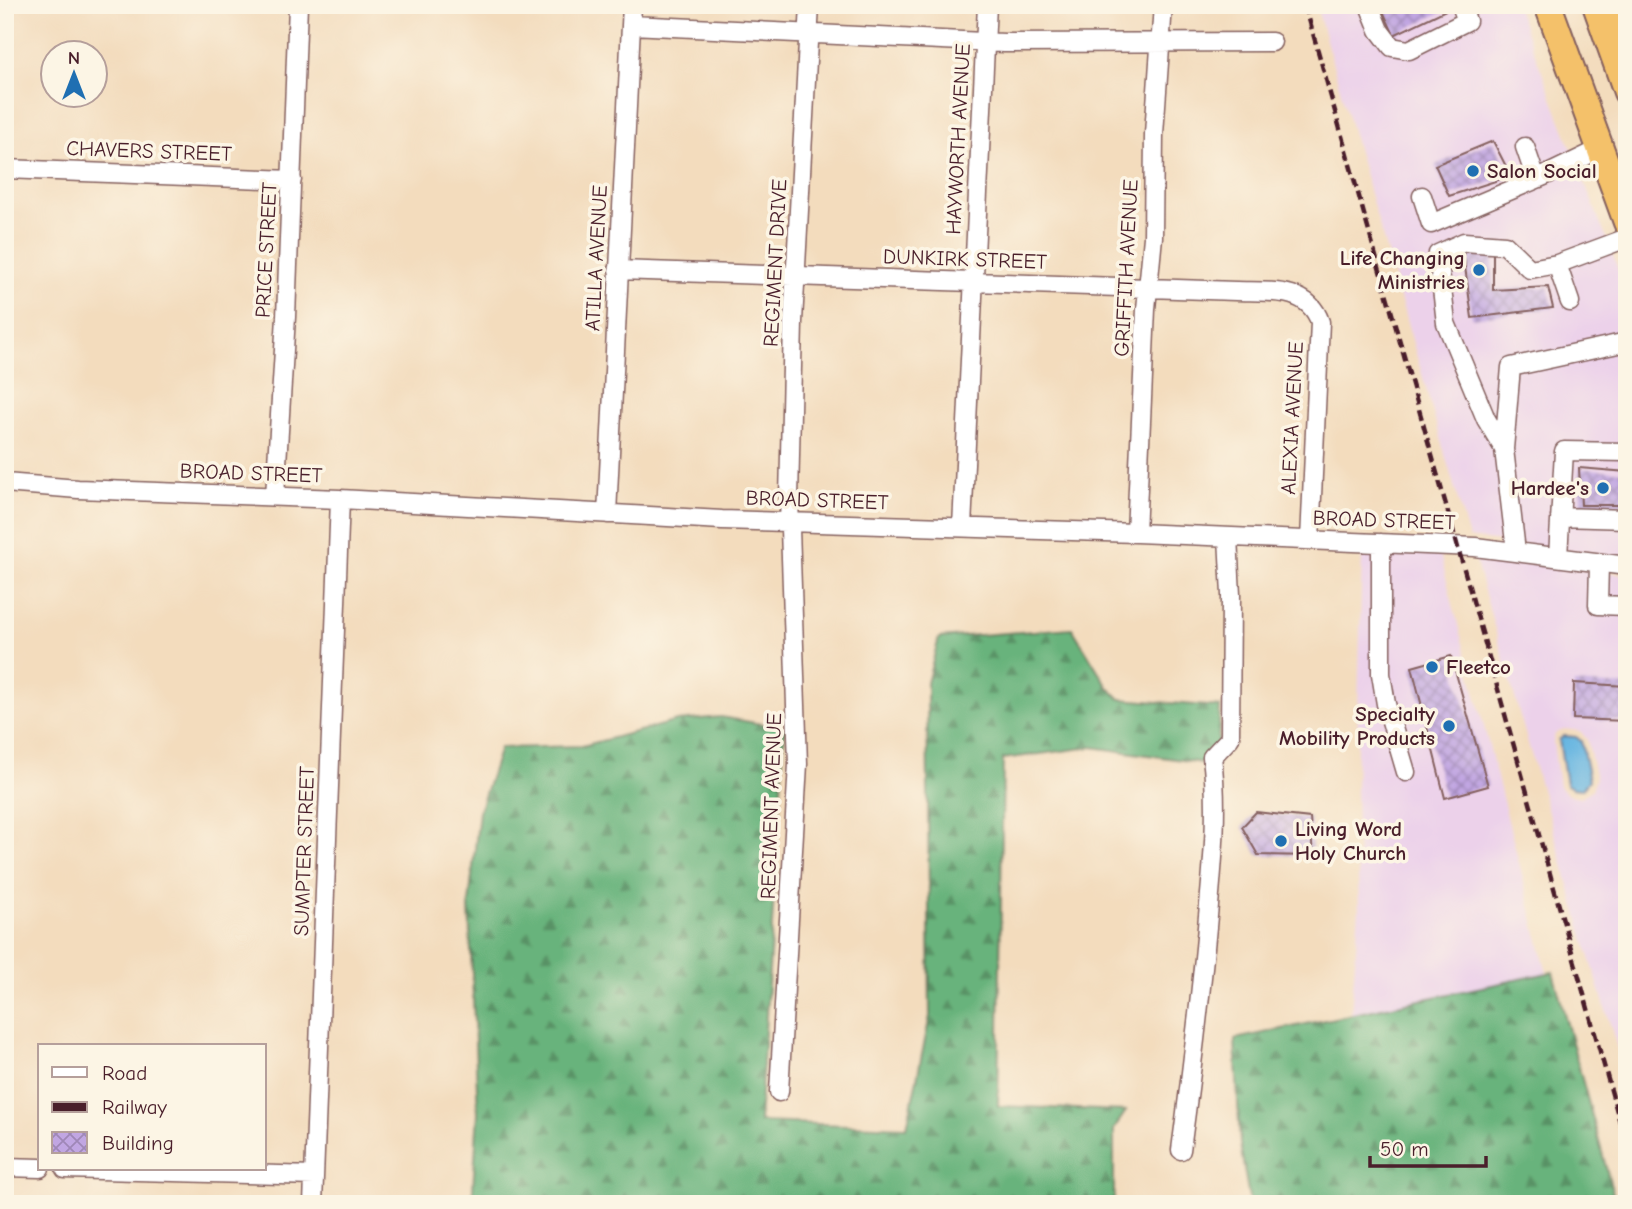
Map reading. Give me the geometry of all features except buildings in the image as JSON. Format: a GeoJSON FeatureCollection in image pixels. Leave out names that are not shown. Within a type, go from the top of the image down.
{"type":"FeatureCollection","features":[{"type":"Feature","properties":{"kind":"highway"},"geometry":{"type":"LineString","coordinates":[[1548,5],[1627,222]]}},
{"type":"Feature","properties":{"kind":"highway"},"geometry":{"type":"LineString","coordinates":[[1596,5],[1620,33]]}},
{"type":"Feature","properties":{"kind":"highway"},"geometry":{"type":"LineString","coordinates":[[1618,5],[1627,92]]}},
{"type":"Feature","properties":{"kind":"street","name":"PRICE STREET"},"geometry":{"type":"LineString","coordinates":[[275,496],[292,180],[298,5]]}},
{"type":"Feature","properties":{"kind":"street","name":"ATILLA AVENUE"},"geometry":{"type":"LineString","coordinates":[[607,514],[632,5]]}},
{"type":"Feature","properties":{"kind":"street","name":"REGIMENT DRIVE"},"geometry":{"type":"LineString","coordinates":[[791,522],[793,322],[810,5]]}},
{"type":"Feature","properties":{"kind":"street","name":"HAYWORTH AVENUE"},"geometry":{"type":"LineString","coordinates":[[962,527],[986,5]]}},
{"type":"Feature","properties":{"kind":"street","name":"GRIFFITH AVENUE"},"geometry":{"type":"LineString","coordinates":[[1136,533],[1146,309],[1153,237],[1154,134],[1163,5]]}},
{"type":"Feature","properties":{"kind":"street"},"geometry":{"type":"LineString","coordinates":[[1369,5],[1379,30],[1392,47],[1409,50],[1467,21],[1461,5]]}},
{"type":"Feature","properties":{"kind":"street"},"geometry":{"type":"LineString","coordinates":[[631,25],[1004,43],[1272,42]]}},
{"type":"Feature","properties":{"kind":"street"},"geometry":{"type":"LineString","coordinates":[[1525,147],[1536,179]]}},
{"type":"Feature","properties":{"kind":"street"},"geometry":{"type":"LineString","coordinates":[[1431,224],[1600,149]]}},
{"type":"Feature","properties":{"kind":"street","name":"CHAVERS STREET"},"geometry":{"type":"LineString","coordinates":[[5,169],[292,180]]}},
{"type":"Feature","properties":{"kind":"street"},"geometry":{"type":"LineString","coordinates":[[1422,196],[1438,254],[1446,323],[1486,419],[1504,449]]}},
{"type":"Feature","properties":{"kind":"street"},"geometry":{"type":"LineString","coordinates":[[1438,254],[1464,242],[1505,245],[1530,269],[1557,264],[1627,238]]}},
{"type":"Feature","properties":{"kind":"street"},"geometry":{"type":"LineString","coordinates":[[1557,264],[1570,302]]}},
{"type":"Feature","properties":{"kind":"street","name":"DUNKIRK STREET"},"geometry":{"type":"LineString","coordinates":[[618,270],[1282,293],[1308,301]]}},
{"type":"Feature","properties":{"kind":"street","name":"ALEXIA AVENUE"},"geometry":{"type":"LineString","coordinates":[[1308,301],[1320,322],[1310,540]]}},
{"type":"Feature","properties":{"kind":"street"},"geometry":{"type":"LineString","coordinates":[[1516,551],[1504,449],[1510,367],[1627,342]]}},
{"type":"Feature","properties":{"kind":"street"},"geometry":{"type":"LineString","coordinates":[[1558,557],[1564,451],[1627,452]]}},
{"type":"Feature","properties":{"kind":"street","name":"BROAD STREET"},"geometry":{"type":"LineString","coordinates":[[5,483],[78,489],[340,499],[607,514],[1475,547],[1627,566]]}},
{"type":"Feature","properties":{"kind":"street","name":"SUMPTER STREET"},"geometry":{"type":"LineString","coordinates":[[313,1204],[340,499]]}},
{"type":"Feature","properties":{"kind":"street"},"geometry":{"type":"LineString","coordinates":[[1560,511],[1627,508]]}},
{"type":"Feature","properties":{"kind":"street"},"geometry":{"type":"LineString","coordinates":[[1560,511],[1627,519]]}},
{"type":"Feature","properties":{"kind":"street","name":"REGIMENT AVENUE"},"geometry":{"type":"LineString","coordinates":[[779,1092],[798,764],[791,522]]}},
{"type":"Feature","properties":{"kind":"street"},"geometry":{"type":"LineString","coordinates":[[1181,1150],[1195,1046],[1212,874],[1216,786],[1212,757],[1230,738],[1231,595],[1228,537]]}},
{"type":"Feature","properties":{"kind":"street"},"geometry":{"type":"LineString","coordinates":[[1381,543],[1381,674],[1386,704],[1406,772]]}},
{"type":"Feature","properties":{"kind":"street"},"geometry":{"type":"LineString","coordinates":[[1599,564],[1598,605],[1627,606]]}},
{"type":"Feature","properties":{"kind":"street"},"geometry":{"type":"LineString","coordinates":[[5,1167],[38,1168]]}},
{"type":"Feature","properties":{"kind":"street"},"geometry":{"type":"LineString","coordinates":[[101,1170],[314,1176]]}},
{"type":"Feature","properties":{"kind":"shaded area"},"geometry":{"type":"Polygon","coordinates":[[[1316,5],[1516,5],[1627,292],[1627,558],[1469,538],[1316,5]]]}},
{"type":"Feature","properties":{"kind":"shaded area"},"geometry":{"type":"Polygon","coordinates":[[[1362,551],[1440,554],[1547,973],[1351,1015],[1359,910],[1356,790],[1362,551]]]}},
{"type":"Feature","properties":{"kind":"shaded area"},"geometry":{"type":"Polygon","coordinates":[[[1474,556],[1627,575],[1627,1080],[1474,556]],[[1565,729],[1555,734],[1553,742],[1559,786],[1568,795],[1581,797],[1592,790],[1596,778],[1587,739],[1580,731],[1565,729]]]}},
{"type":"Feature","properties":{"kind":"green space"},"geometry":{"type":"Polygon","coordinates":[[[1072,628],[1108,687],[1120,699],[1220,707],[1217,765],[1092,747],[1003,759],[998,1106],[1126,1111],[1114,1129],[1114,1204],[472,1204],[478,1113],[469,904],[479,812],[500,748],[582,746],[677,721],[721,717],[785,728],[759,1122],[907,1127],[930,1016],[927,683],[939,638],[1072,628]]]}},
{"type":"Feature","properties":{"kind":"green space"},"geometry":{"type":"Polygon","coordinates":[[[1553,972],[1616,1204],[1250,1204],[1240,1144],[1235,1039],[1553,972]]]}},
{"type":"Feature","properties":{"kind":"water"},"geometry":{"type":"Polygon","coordinates":[[[1564,736],[1576,737],[1581,741],[1589,780],[1582,789],[1566,784],[1559,740],[1564,736]]]}},
{"type":"Feature","properties":{"kind":"railway"},"geometry":{"type":"LineString","coordinates":[[1305,5],[1627,1147]]}},
{"type":"Feature","properties":{"kind":"place","name":"Salon Social"},"geometry":{"type":"Point","coordinates":[1473,171]}},
{"type":"Feature","properties":{"kind":"place","name":"Life Changing Ministries"},"geometry":{"type":"Point","coordinates":[1479,270]}},
{"type":"Feature","properties":{"kind":"place","name":"Hardee's"},"geometry":{"type":"Point","coordinates":[1603,488]}},
{"type":"Feature","properties":{"kind":"place","name":"Fleetco"},"geometry":{"type":"Point","coordinates":[1432,667]}},
{"type":"Feature","properties":{"kind":"place","name":"Specialty Mobility Products"},"geometry":{"type":"Point","coordinates":[1449,726]}},
{"type":"Feature","properties":{"kind":"place","name":"Living Word Holy Church"},"geometry":{"type":"Point","coordinates":[1281,841]}}]}
